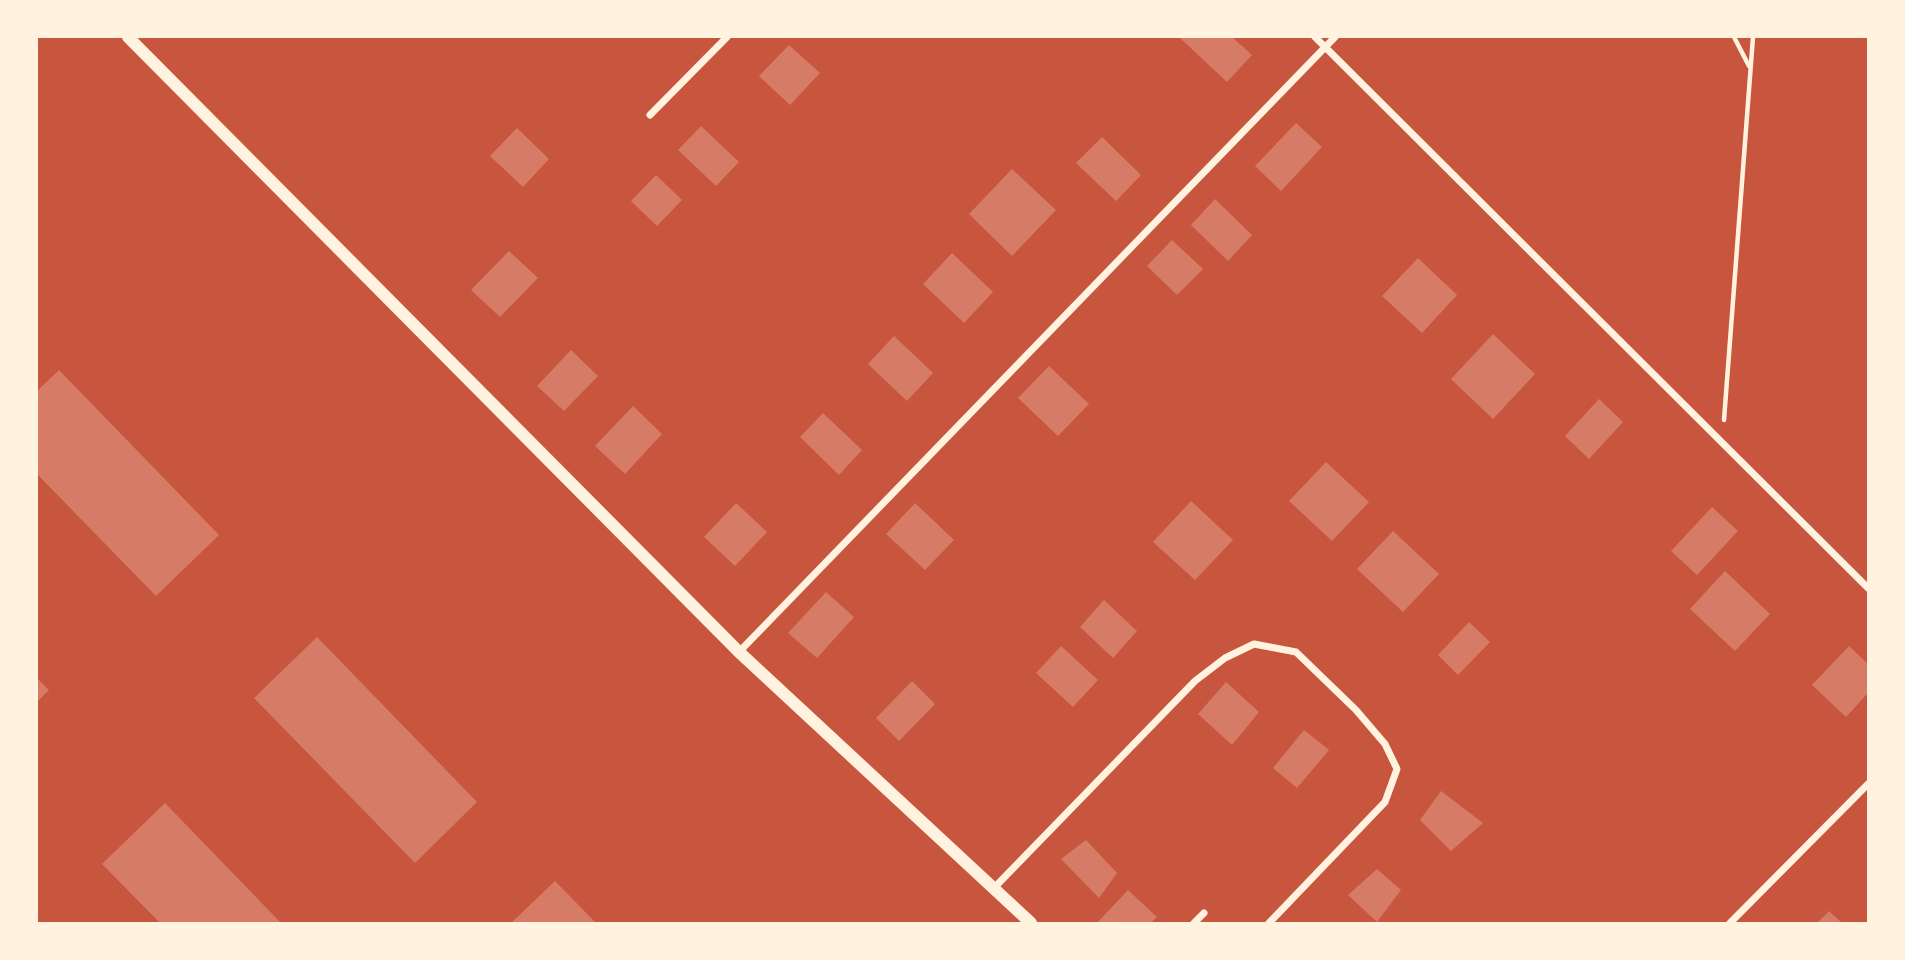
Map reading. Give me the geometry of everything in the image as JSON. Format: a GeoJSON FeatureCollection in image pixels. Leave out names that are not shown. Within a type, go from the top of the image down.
{"type":"FeatureCollection","features":[{"type":"Feature","properties":{"kind":"street"},"geometry":{"type":"LineString","coordinates":[[128,37],[738,652],[1031,923]]}},
{"type":"Feature","properties":{"kind":"street"},"geometry":{"type":"LineString","coordinates":[[650,115],[727,37]]}},
{"type":"Feature","properties":{"kind":"street"},"geometry":{"type":"LineString","coordinates":[[1315,37],[1868,588]]}},
{"type":"Feature","properties":{"kind":"street"},"geometry":{"type":"LineString","coordinates":[[738,652],[1335,37]]}},
{"type":"Feature","properties":{"kind":"street"},"geometry":{"type":"LineString","coordinates":[[993,889],[1195,681],[1225,658],[1254,644],[1296,652],[1378,735],[1397,769],[1385,802],[1269,923]]}},
{"type":"Feature","properties":{"kind":"street"},"geometry":{"type":"LineString","coordinates":[[1730,923],[1868,784]]}},
{"type":"Feature","properties":{"kind":"street"},"geometry":{"type":"LineString","coordinates":[[1194,923],[1204,913]]}},
{"type":"Feature","properties":{"kind":"path"},"geometry":{"type":"LineString","coordinates":[[1734,37],[1750,66]]}},
{"type":"Feature","properties":{"kind":"path"},"geometry":{"type":"LineString","coordinates":[[1723,443],[1753,37]]}},
{"type":"Feature","properties":{"kind":"building"},"geometry":{"type":"Polygon","coordinates":[[[1179,37],[1232,37],[1252,55],[1227,82],[1179,37]]]}},
{"type":"Feature","properties":{"kind":"building"},"geometry":{"type":"Polygon","coordinates":[[[789,45],[820,73],[790,105],[759,76],[789,45]]]}},
{"type":"Feature","properties":{"kind":"building"},"geometry":{"type":"Polygon","coordinates":[[[1296,123],[1322,147],[1281,191],[1255,166],[1296,123]]]}},
{"type":"Feature","properties":{"kind":"building"},"geometry":{"type":"Polygon","coordinates":[[[701,126],[739,162],[716,186],[678,150],[701,126]]]}},
{"type":"Feature","properties":{"kind":"building"},"geometry":{"type":"Polygon","coordinates":[[[517,128],[549,159],[523,187],[490,156],[517,128]]]}},
{"type":"Feature","properties":{"kind":"building"},"geometry":{"type":"Polygon","coordinates":[[[1102,137],[1141,175],[1116,201],[1076,163],[1102,137]]]}},
{"type":"Feature","properties":{"kind":"building"},"geometry":{"type":"Polygon","coordinates":[[[1012,169],[1056,210],[1012,256],[969,214],[1012,169]]]}},
{"type":"Feature","properties":{"kind":"building"},"geometry":{"type":"Polygon","coordinates":[[[656,175],[682,200],[657,226],[631,201],[656,175]]]}},
{"type":"Feature","properties":{"kind":"building"},"geometry":{"type":"Polygon","coordinates":[[[1215,199],[1252,235],[1228,261],[1191,225],[1215,199]]]}},
{"type":"Feature","properties":{"kind":"building"},"geometry":{"type":"Polygon","coordinates":[[[1172,240],[1203,269],[1177,295],[1147,266],[1172,240]]]}},
{"type":"Feature","properties":{"kind":"building"},"geometry":{"type":"Polygon","coordinates":[[[509,251],[538,278],[500,317],[471,290],[509,251]]]}},
{"type":"Feature","properties":{"kind":"building"},"geometry":{"type":"Polygon","coordinates":[[[952,253],[993,292],[964,323],[923,284],[952,253]]]}},
{"type":"Feature","properties":{"kind":"building"},"geometry":{"type":"Polygon","coordinates":[[[1418,258],[1457,295],[1422,333],[1382,296],[1418,258]]]}},
{"type":"Feature","properties":{"kind":"building"},"geometry":{"type":"Polygon","coordinates":[[[1493,334],[1535,374],[1493,419],[1451,379],[1493,334]]]}},
{"type":"Feature","properties":{"kind":"building"},"geometry":{"type":"Polygon","coordinates":[[[894,336],[933,373],[907,401],[868,364],[894,336]]]}},
{"type":"Feature","properties":{"kind":"building"},"geometry":{"type":"Polygon","coordinates":[[[571,350],[598,376],[564,411],[537,386],[571,350]]]}},
{"type":"Feature","properties":{"kind":"building"},"geometry":{"type":"Polygon","coordinates":[[[1049,366],[1089,404],[1058,436],[1018,398],[1049,366]]]}},
{"type":"Feature","properties":{"kind":"building"},"geometry":{"type":"Polygon","coordinates":[[[59,370],[219,535],[156,596],[37,474],[37,391],[59,370]]]}},
{"type":"Feature","properties":{"kind":"building"},"geometry":{"type":"Polygon","coordinates":[[[1599,399],[1623,422],[1589,459],[1565,436],[1599,399]]]}},
{"type":"Feature","properties":{"kind":"building"},"geometry":{"type":"Polygon","coordinates":[[[633,406],[662,434],[625,474],[595,446],[633,406]]]}},
{"type":"Feature","properties":{"kind":"building"},"geometry":{"type":"Polygon","coordinates":[[[823,413],[862,450],[839,475],[800,437],[823,413]]]}},
{"type":"Feature","properties":{"kind":"building"},"geometry":{"type":"Polygon","coordinates":[[[1326,462],[1369,502],[1332,541],[1289,501],[1326,462]]]}},
{"type":"Feature","properties":{"kind":"building"},"geometry":{"type":"Polygon","coordinates":[[[1191,501],[1233,540],[1195,580],[1153,542],[1191,501]]]}},
{"type":"Feature","properties":{"kind":"building"},"geometry":{"type":"Polygon","coordinates":[[[736,503],[767,532],[735,566],[704,537],[736,503]]]}},
{"type":"Feature","properties":{"kind":"building"},"geometry":{"type":"Polygon","coordinates":[[[915,503],[954,540],[925,570],[886,534],[915,503]]]}},
{"type":"Feature","properties":{"kind":"building"},"geometry":{"type":"Polygon","coordinates":[[[1712,507],[1738,531],[1697,575],[1671,551],[1712,507]]]}},
{"type":"Feature","properties":{"kind":"building"},"geometry":{"type":"Polygon","coordinates":[[[1393,531],[1439,574],[1403,612],[1357,569],[1393,531]]]}},
{"type":"Feature","properties":{"kind":"building"},"geometry":{"type":"Polygon","coordinates":[[[1725,571],[1770,614],[1735,651],[1690,609],[1725,571]]]}},
{"type":"Feature","properties":{"kind":"building"},"geometry":{"type":"Polygon","coordinates":[[[826,592],[854,617],[817,658],[788,633],[826,592]]]}},
{"type":"Feature","properties":{"kind":"building"},"geometry":{"type":"Polygon","coordinates":[[[1104,600],[1137,631],[1113,658],[1080,627],[1104,600]]]}},
{"type":"Feature","properties":{"kind":"building"},"geometry":{"type":"Polygon","coordinates":[[[1469,622],[1490,642],[1458,675],[1438,655],[1469,622]]]}},
{"type":"Feature","properties":{"kind":"building"},"geometry":{"type":"Polygon","coordinates":[[[317,637],[477,802],[415,863],[254,698],[317,637]]]}},
{"type":"Feature","properties":{"kind":"building"},"geometry":{"type":"Polygon","coordinates":[[[1061,646],[1098,680],[1073,707],[1036,673],[1061,646]]]}},
{"type":"Feature","properties":{"kind":"building"},"geometry":{"type":"Polygon","coordinates":[[[1849,646],[1868,664],[1868,693],[1846,717],[1812,685],[1849,646]]]}},
{"type":"Feature","properties":{"kind":"building"},"geometry":{"type":"Polygon","coordinates":[[[37,678],[49,690],[37,702],[37,678]]]}},
{"type":"Feature","properties":{"kind":"building"},"geometry":{"type":"Polygon","coordinates":[[[912,681],[935,704],[899,741],[876,718],[912,681]]]}},
{"type":"Feature","properties":{"kind":"building"},"geometry":{"type":"Polygon","coordinates":[[[1226,682],[1259,712],[1232,745],[1198,714],[1226,682]]]}},
{"type":"Feature","properties":{"kind":"building"},"geometry":{"type":"Polygon","coordinates":[[[1304,730],[1329,750],[1297,788],[1273,768],[1304,730]]]}},
{"type":"Feature","properties":{"kind":"building"},"geometry":{"type":"Polygon","coordinates":[[[1441,791],[1483,823],[1451,851],[1420,820],[1441,791]]]}},
{"type":"Feature","properties":{"kind":"building"},"geometry":{"type":"Polygon","coordinates":[[[165,803],[281,923],[160,923],[102,864],[165,803]]]}},
{"type":"Feature","properties":{"kind":"building"},"geometry":{"type":"Polygon","coordinates":[[[1086,840],[1117,873],[1099,898],[1061,859],[1086,840]]]}},
{"type":"Feature","properties":{"kind":"building"},"geometry":{"type":"Polygon","coordinates":[[[1377,869],[1401,890],[1377,922],[1348,895],[1377,869]]]}},
{"type":"Feature","properties":{"kind":"building"},"geometry":{"type":"Polygon","coordinates":[[[555,881],[596,923],[511,923],[555,881]]]}},
{"type":"Feature","properties":{"kind":"building"},"geometry":{"type":"Polygon","coordinates":[[[1128,890],[1157,917],[1151,923],[1097,923],[1128,890]]]}},
{"type":"Feature","properties":{"kind":"building"},"geometry":{"type":"Polygon","coordinates":[[[1829,911],[1842,923],[1817,923],[1829,911]]]}}]}
